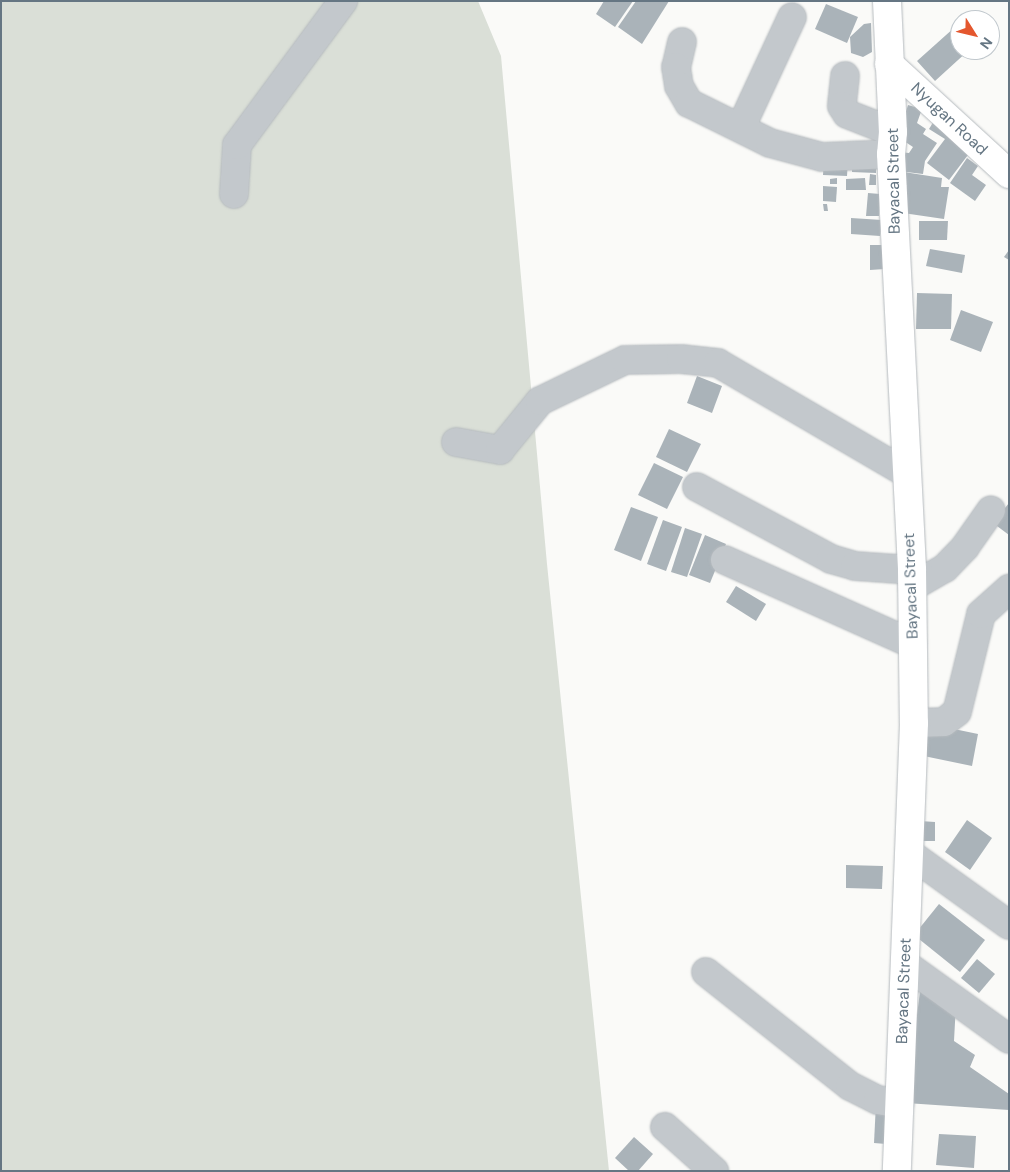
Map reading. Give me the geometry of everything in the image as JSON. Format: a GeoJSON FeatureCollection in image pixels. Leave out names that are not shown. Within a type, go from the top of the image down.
{"type":"FeatureCollection","features":[{"type":"Feature","properties":{"kind":"main road","name":"Bayacal Street"},"geometry":{"type":"LineString","coordinates":[[888,1],[892,143],[912,579],[914,723],[897,1171]]}},
{"type":"Feature","properties":{"kind":"main road","name":"Nyugan Road"},"geometry":{"type":"LineString","coordinates":[[889,64],[1009,174]]}},
{"type":"Feature","properties":{"kind":"street"},"geometry":{"type":"LineString","coordinates":[[234,194],[237,145],[343,1]]}},
{"type":"Feature","properties":{"kind":"street"},"geometry":{"type":"LineString","coordinates":[[741,127],[792,17]]}},
{"type":"Feature","properties":{"kind":"street"},"geometry":{"type":"LineString","coordinates":[[682,42],[676,67],[679,86],[689,103],[741,127],[770,143],[822,157],[892,143]]}},
{"type":"Feature","properties":{"kind":"street"},"geometry":{"type":"LineString","coordinates":[[845,76],[842,106],[847,114],[892,143]]}},
{"type":"Feature","properties":{"kind":"street"},"geometry":{"type":"LineString","coordinates":[[456,442],[500,450],[540,401],[625,360],[681,359],[718,362],[906,474]]}},
{"type":"Feature","properties":{"kind":"street"},"geometry":{"type":"LineString","coordinates":[[696,487],[831,559],[912,579],[945,568],[965,547],[991,510]]}},
{"type":"Feature","properties":{"kind":"street"},"geometry":{"type":"LineString","coordinates":[[726,560],[913,644]]}},
{"type":"Feature","properties":{"kind":"street"},"geometry":{"type":"LineString","coordinates":[[914,723],[944,722],[957,712],[981,614],[1009,589]]}},
{"type":"Feature","properties":{"kind":"street"},"geometry":{"type":"LineString","coordinates":[[909,853],[1009,925]]}},
{"type":"Feature","properties":{"kind":"street"},"geometry":{"type":"LineString","coordinates":[[905,964],[1009,1039]]}},
{"type":"Feature","properties":{"kind":"street"},"geometry":{"type":"LineString","coordinates":[[706,972],[850,1086],[878,1100],[900,1104]]}},
{"type":"Feature","properties":{"kind":"street"},"geometry":{"type":"LineString","coordinates":[[665,1127],[714,1171]]}},
{"type":"Feature","properties":{"kind":"shaded area"},"geometry":{"type":"Polygon","coordinates":[[[1,1],[478,1],[501,56],[547,564],[609,1171],[1,1171],[1,1]]]}},
{"type":"Feature","properties":{"kind":"building"},"geometry":{"type":"Polygon","coordinates":[[[604,1],[633,1],[615,27],[596,14],[604,1]]]}},
{"type":"Feature","properties":{"kind":"building"},"geometry":{"type":"Polygon","coordinates":[[[636,1],[669,1],[642,44],[618,27],[636,1]]]}},
{"type":"Feature","properties":{"kind":"building"},"geometry":{"type":"Polygon","coordinates":[[[826,4],[858,17],[847,43],[815,29],[826,4]]]}},
{"type":"Feature","properties":{"kind":"building"},"geometry":{"type":"Polygon","coordinates":[[[871,23],[872,52],[863,57],[851,53],[850,37],[864,24],[871,23]]]}},
{"type":"Feature","properties":{"kind":"building"},"geometry":{"type":"Polygon","coordinates":[[[950,31],[950,60],[958,60],[935,81],[917,61],[950,31]]]}},
{"type":"Feature","properties":{"kind":"building"},"geometry":{"type":"Polygon","coordinates":[[[908,105],[922,109],[917,123],[926,129],[923,134],[937,143],[925,161],[923,174],[898,171],[900,152],[909,153],[913,147],[898,137],[908,105]]]}},
{"type":"Feature","properties":{"kind":"building"},"geometry":{"type":"Polygon","coordinates":[[[937,116],[974,147],[949,180],[927,163],[945,139],[929,129],[937,116]]]}},
{"type":"Feature","properties":{"kind":"building"},"geometry":{"type":"Polygon","coordinates":[[[967,158],[978,166],[972,175],[986,185],[975,201],[950,183],[967,158]]]}},
{"type":"Feature","properties":{"kind":"building"},"geometry":{"type":"Polygon","coordinates":[[[824,159],[848,160],[847,176],[823,175],[824,159]]]}},
{"type":"Feature","properties":{"kind":"building"},"geometry":{"type":"Polygon","coordinates":[[[852,164],[876,164],[876,173],[852,172],[852,164]]]}},
{"type":"Feature","properties":{"kind":"building"},"geometry":{"type":"Polygon","coordinates":[[[904,172],[942,178],[941,187],[949,187],[944,219],[903,213],[907,185],[902,185],[904,172]]]}},
{"type":"Feature","properties":{"kind":"building"},"geometry":{"type":"Polygon","coordinates":[[[870,174],[876,175],[876,185],[869,185],[870,174]]]}},
{"type":"Feature","properties":{"kind":"building"},"geometry":{"type":"Polygon","coordinates":[[[837,178],[837,184],[830,184],[830,179],[837,178]]]}},
{"type":"Feature","properties":{"kind":"building"},"geometry":{"type":"Polygon","coordinates":[[[865,178],[866,190],[846,190],[846,179],[865,178]]]}},
{"type":"Feature","properties":{"kind":"building"},"geometry":{"type":"Polygon","coordinates":[[[823,186],[837,187],[836,202],[823,201],[823,186]]]}},
{"type":"Feature","properties":{"kind":"building"},"geometry":{"type":"Polygon","coordinates":[[[868,193],[880,194],[879,216],[866,216],[868,193]]]}},
{"type":"Feature","properties":{"kind":"building"},"geometry":{"type":"Polygon","coordinates":[[[823,204],[827,204],[828,211],[824,211],[823,204]]]}},
{"type":"Feature","properties":{"kind":"building"},"geometry":{"type":"Polygon","coordinates":[[[851,218],[882,220],[880,236],[851,234],[851,218]]]}},
{"type":"Feature","properties":{"kind":"building"},"geometry":{"type":"Polygon","coordinates":[[[919,221],[948,221],[947,240],[919,240],[919,221]]]}},
{"type":"Feature","properties":{"kind":"building"},"geometry":{"type":"Polygon","coordinates":[[[870,245],[885,245],[885,269],[870,270],[870,245]]]}},
{"type":"Feature","properties":{"kind":"building"},"geometry":{"type":"Polygon","coordinates":[[[930,249],[965,255],[962,273],[926,266],[930,249]]]}},
{"type":"Feature","properties":{"kind":"building"},"geometry":{"type":"Polygon","coordinates":[[[1009,250],[1009,260],[1004,257],[1009,250]]]}},
{"type":"Feature","properties":{"kind":"building"},"geometry":{"type":"Polygon","coordinates":[[[917,293],[952,294],[951,329],[916,329],[917,293]]]}},
{"type":"Feature","properties":{"kind":"building"},"geometry":{"type":"Polygon","coordinates":[[[961,310],[993,322],[981,352],[950,340],[961,310]]]}},
{"type":"Feature","properties":{"kind":"building"},"geometry":{"type":"Polygon","coordinates":[[[697,376],[722,386],[712,413],[687,403],[697,376]]]}},
{"type":"Feature","properties":{"kind":"building"},"geometry":{"type":"Polygon","coordinates":[[[669,429],[701,444],[687,472],[656,457],[669,429]]]}},
{"type":"Feature","properties":{"kind":"building"},"geometry":{"type":"Polygon","coordinates":[[[654,463],[683,477],[667,509],[638,495],[654,463]]]}},
{"type":"Feature","properties":{"kind":"building"},"geometry":{"type":"Polygon","coordinates":[[[1009,503],[1009,535],[993,523],[1009,503]]]}},
{"type":"Feature","properties":{"kind":"building"},"geometry":{"type":"Polygon","coordinates":[[[631,507],[658,517],[641,561],[614,550],[631,507]]]}},
{"type":"Feature","properties":{"kind":"building"},"geometry":{"type":"Polygon","coordinates":[[[663,520],[682,527],[666,571],[647,564],[663,520]]]}},
{"type":"Feature","properties":{"kind":"building"},"geometry":{"type":"Polygon","coordinates":[[[685,528],[702,534],[687,577],[671,572],[685,528]]]}},
{"type":"Feature","properties":{"kind":"building"},"geometry":{"type":"Polygon","coordinates":[[[705,535],[726,544],[710,583],[689,575],[705,535]]]}},
{"type":"Feature","properties":{"kind":"building"},"geometry":{"type":"Polygon","coordinates":[[[736,586],[766,604],[756,621],[726,602],[736,586]]]}},
{"type":"Feature","properties":{"kind":"building"},"geometry":{"type":"Polygon","coordinates":[[[925,723],[978,734],[972,766],[919,755],[925,723]]]}},
{"type":"Feature","properties":{"kind":"building"},"geometry":{"type":"Polygon","coordinates":[[[967,820],[992,838],[970,870],[945,852],[967,820]]]}},
{"type":"Feature","properties":{"kind":"building"},"geometry":{"type":"Polygon","coordinates":[[[920,821],[935,822],[935,841],[919,841],[920,821]]]}},
{"type":"Feature","properties":{"kind":"building"},"geometry":{"type":"Polygon","coordinates":[[[846,865],[883,866],[882,889],[846,888],[846,865]]]}},
{"type":"Feature","properties":{"kind":"building"},"geometry":{"type":"Polygon","coordinates":[[[939,904],[985,940],[960,972],[914,935],[939,904]]]}},
{"type":"Feature","properties":{"kind":"building"},"geometry":{"type":"Polygon","coordinates":[[[977,959],[995,974],[979,993],[961,978],[977,959]]]}},
{"type":"Feature","properties":{"kind":"building"},"geometry":{"type":"Polygon","coordinates":[[[921,983],[956,1004],[954,1041],[975,1055],[970,1067],[1009,1094],[1009,1110],[906,1103],[921,983]]]}},
{"type":"Feature","properties":{"kind":"building"},"geometry":{"type":"Polygon","coordinates":[[[876,1103],[888,1104],[886,1144],[874,1143],[876,1103]]]}},
{"type":"Feature","properties":{"kind":"building"},"geometry":{"type":"Polygon","coordinates":[[[939,1134],[976,1136],[974,1168],[936,1165],[939,1134]]]}},
{"type":"Feature","properties":{"kind":"building"},"geometry":{"type":"Polygon","coordinates":[[[634,1137],[653,1154],[638,1171],[629,1171],[615,1158],[634,1137]]]}}]}
